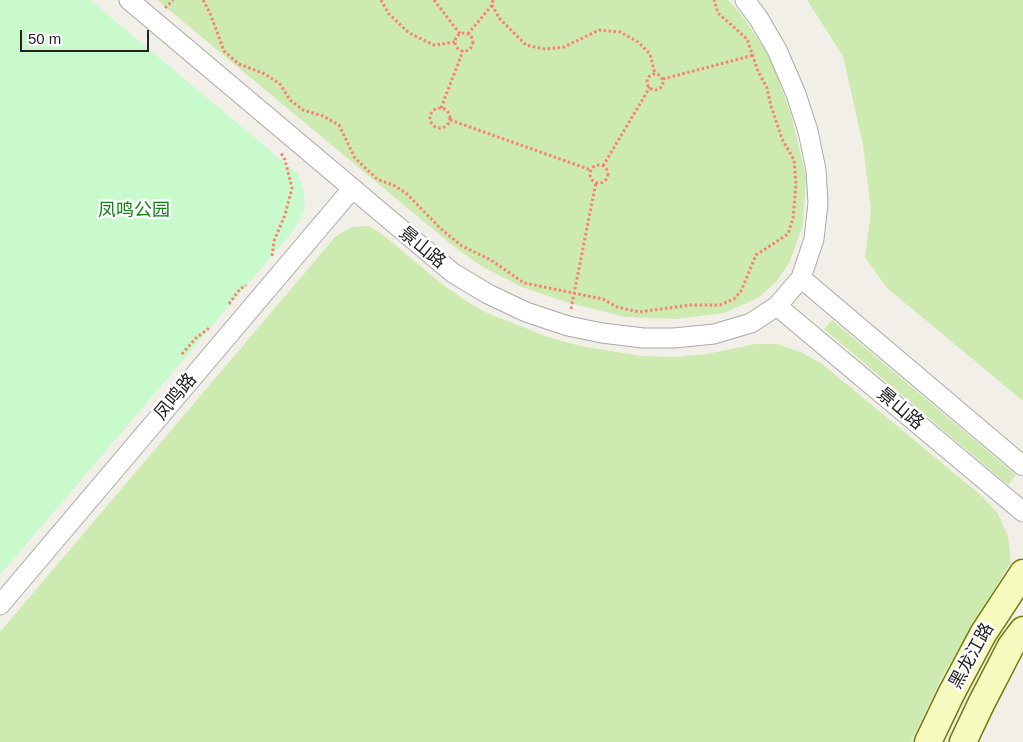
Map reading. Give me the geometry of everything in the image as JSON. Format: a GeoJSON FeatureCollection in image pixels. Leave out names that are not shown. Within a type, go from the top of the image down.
{"type":"FeatureCollection","features":[{"type":"Feature","properties":{"kind":"main road","name":"黑龙江路"},"geometry":{"type":"LineString","coordinates":[[928,742],[983,634],[1023,573]]}},
{"type":"Feature","properties":{"kind":"main road","name":"黑龙江路"},"geometry":{"type":"LineString","coordinates":[[963,742],[980,704],[1011,646],[1023,630]]}},
{"type":"Feature","properties":{"kind":"street","name":"景山路"},"geometry":{"type":"LineString","coordinates":[[129,0],[453,273],[488,294],[526,312],[568,326],[602,333],[643,338],[674,338],[714,334],[751,323],[777,306],[801,278],[814,239],[818,203],[816,170],[808,131],[796,94],[777,50],[746,0]]}},
{"type":"Feature","properties":{"kind":"street","name":"凤鸣路"},"geometry":{"type":"LineString","coordinates":[[0,605],[352,189]]}},
{"type":"Feature","properties":{"kind":"street","name":"景山路"},"geometry":{"type":"LineString","coordinates":[[801,278],[1023,466]]}},
{"type":"Feature","properties":{"kind":"street","name":"景山路"},"geometry":{"type":"LineString","coordinates":[[777,306],[1023,512]]}},
{"type":"Feature","properties":{"kind":"path"},"geometry":{"type":"LineString","coordinates":[[203,0],[210,12],[224,51],[239,64],[265,74],[280,84],[290,100],[303,110],[323,116],[339,125],[355,158],[377,179],[396,186],[406,193],[440,228],[462,246],[491,260],[524,283],[574,295],[602,299],[617,307],[639,312],[690,305],[720,305],[734,299],[741,291],[756,255],[788,234],[793,218],[796,184],[794,160],[782,139],[770,106],[767,88],[758,71],[754,55],[747,40],[718,13],[714,0]]}},
{"type":"Feature","properties":{"kind":"path"},"geometry":{"type":"LineString","coordinates":[[381,0],[389,14],[408,33],[434,45],[455,42]]}},
{"type":"Feature","properties":{"kind":"path"},"geometry":{"type":"LineString","coordinates":[[434,0],[460,34]]}},
{"type":"Feature","properties":{"kind":"path"},"geometry":{"type":"LineString","coordinates":[[468,34],[492,5],[493,0]]}},
{"type":"Feature","properties":{"kind":"path"},"geometry":{"type":"LineString","coordinates":[[492,5],[499,18],[526,45],[545,49],[564,47],[599,30],[620,32],[638,42],[650,54],[655,74]]}},
{"type":"Feature","properties":{"kind":"path"},"geometry":{"type":"LineString","coordinates":[[468,34],[472,39],[472,45],[469,50],[463,51],[457,48],[455,42],[457,36],[468,34]]}},
{"type":"Feature","properties":{"kind":"path"},"geometry":{"type":"LineString","coordinates":[[663,79],[777,50]]}},
{"type":"Feature","properties":{"kind":"path"},"geometry":{"type":"LineString","coordinates":[[441,108],[463,51]]}},
{"type":"Feature","properties":{"kind":"path"},"geometry":{"type":"LineString","coordinates":[[655,74],[663,79]]}},
{"type":"Feature","properties":{"kind":"path"},"geometry":{"type":"LineString","coordinates":[[655,74],[648,78],[648,84],[654,90],[660,88],[663,84],[663,79]]}},
{"type":"Feature","properties":{"kind":"path"},"geometry":{"type":"LineString","coordinates":[[603,166],[650,87]]}},
{"type":"Feature","properties":{"kind":"path"},"geometry":{"type":"LineString","coordinates":[[441,108],[447,111],[450,120],[446,126],[441,127],[435,126],[430,118],[434,110],[441,108]]}},
{"type":"Feature","properties":{"kind":"path"},"geometry":{"type":"LineString","coordinates":[[450,120],[591,170]]}},
{"type":"Feature","properties":{"kind":"path"},"geometry":{"type":"LineString","coordinates":[[268,262],[272,255],[274,241],[285,215],[292,188],[286,160],[280,152]]}},
{"type":"Feature","properties":{"kind":"path"},"geometry":{"type":"LineString","coordinates":[[597,165],[603,166],[608,176],[604,181],[596,182],[591,178],[591,170],[597,165]]}},
{"type":"Feature","properties":{"kind":"path"},"geometry":{"type":"LineString","coordinates":[[568,326],[596,182]]}},
{"type":"Feature","properties":{"kind":"path"},"geometry":{"type":"LineString","coordinates":[[225,310],[240,290],[252,280]]}},
{"type":"Feature","properties":{"kind":"path"},"geometry":{"type":"LineString","coordinates":[[182,354],[196,338],[214,324]]}},
{"type":"Feature","properties":{"kind":"green space","name":"凤鸣公园"},"geometry":{"type":"Polygon","coordinates":[[[0,0],[90,0],[297,173],[304,190],[305,209],[293,231],[0,575],[0,0]]]}},
{"type":"Feature","properties":{"kind":"green space"},"geometry":{"type":"Polygon","coordinates":[[[157,0],[728,0],[743,17],[770,57],[791,114],[806,177],[803,225],[790,261],[777,281],[758,298],[724,313],[676,319],[625,317],[566,302],[522,287],[481,266],[452,245],[157,0]]]}},
{"type":"Feature","properties":{"kind":"green space"},"geometry":{"type":"Polygon","coordinates":[[[807,0],[1023,0],[1023,401],[887,288],[865,257],[871,210],[863,145],[843,56],[807,0]]]}},
{"type":"Feature","properties":{"kind":"green space"},"geometry":{"type":"Polygon","coordinates":[[[368,226],[382,234],[463,299],[487,313],[548,337],[580,346],[642,356],[677,357],[707,354],[755,344],[777,344],[803,353],[821,363],[983,497],[998,514],[1008,536],[1011,562],[942,677],[911,742],[0,742],[0,632],[336,236],[352,227],[368,226]]]}},
{"type":"Feature","properties":{"kind":"green space"},"geometry":{"type":"Polygon","coordinates":[[[832,320],[1016,475],[1008,485],[824,329],[832,320]]]}}]}
